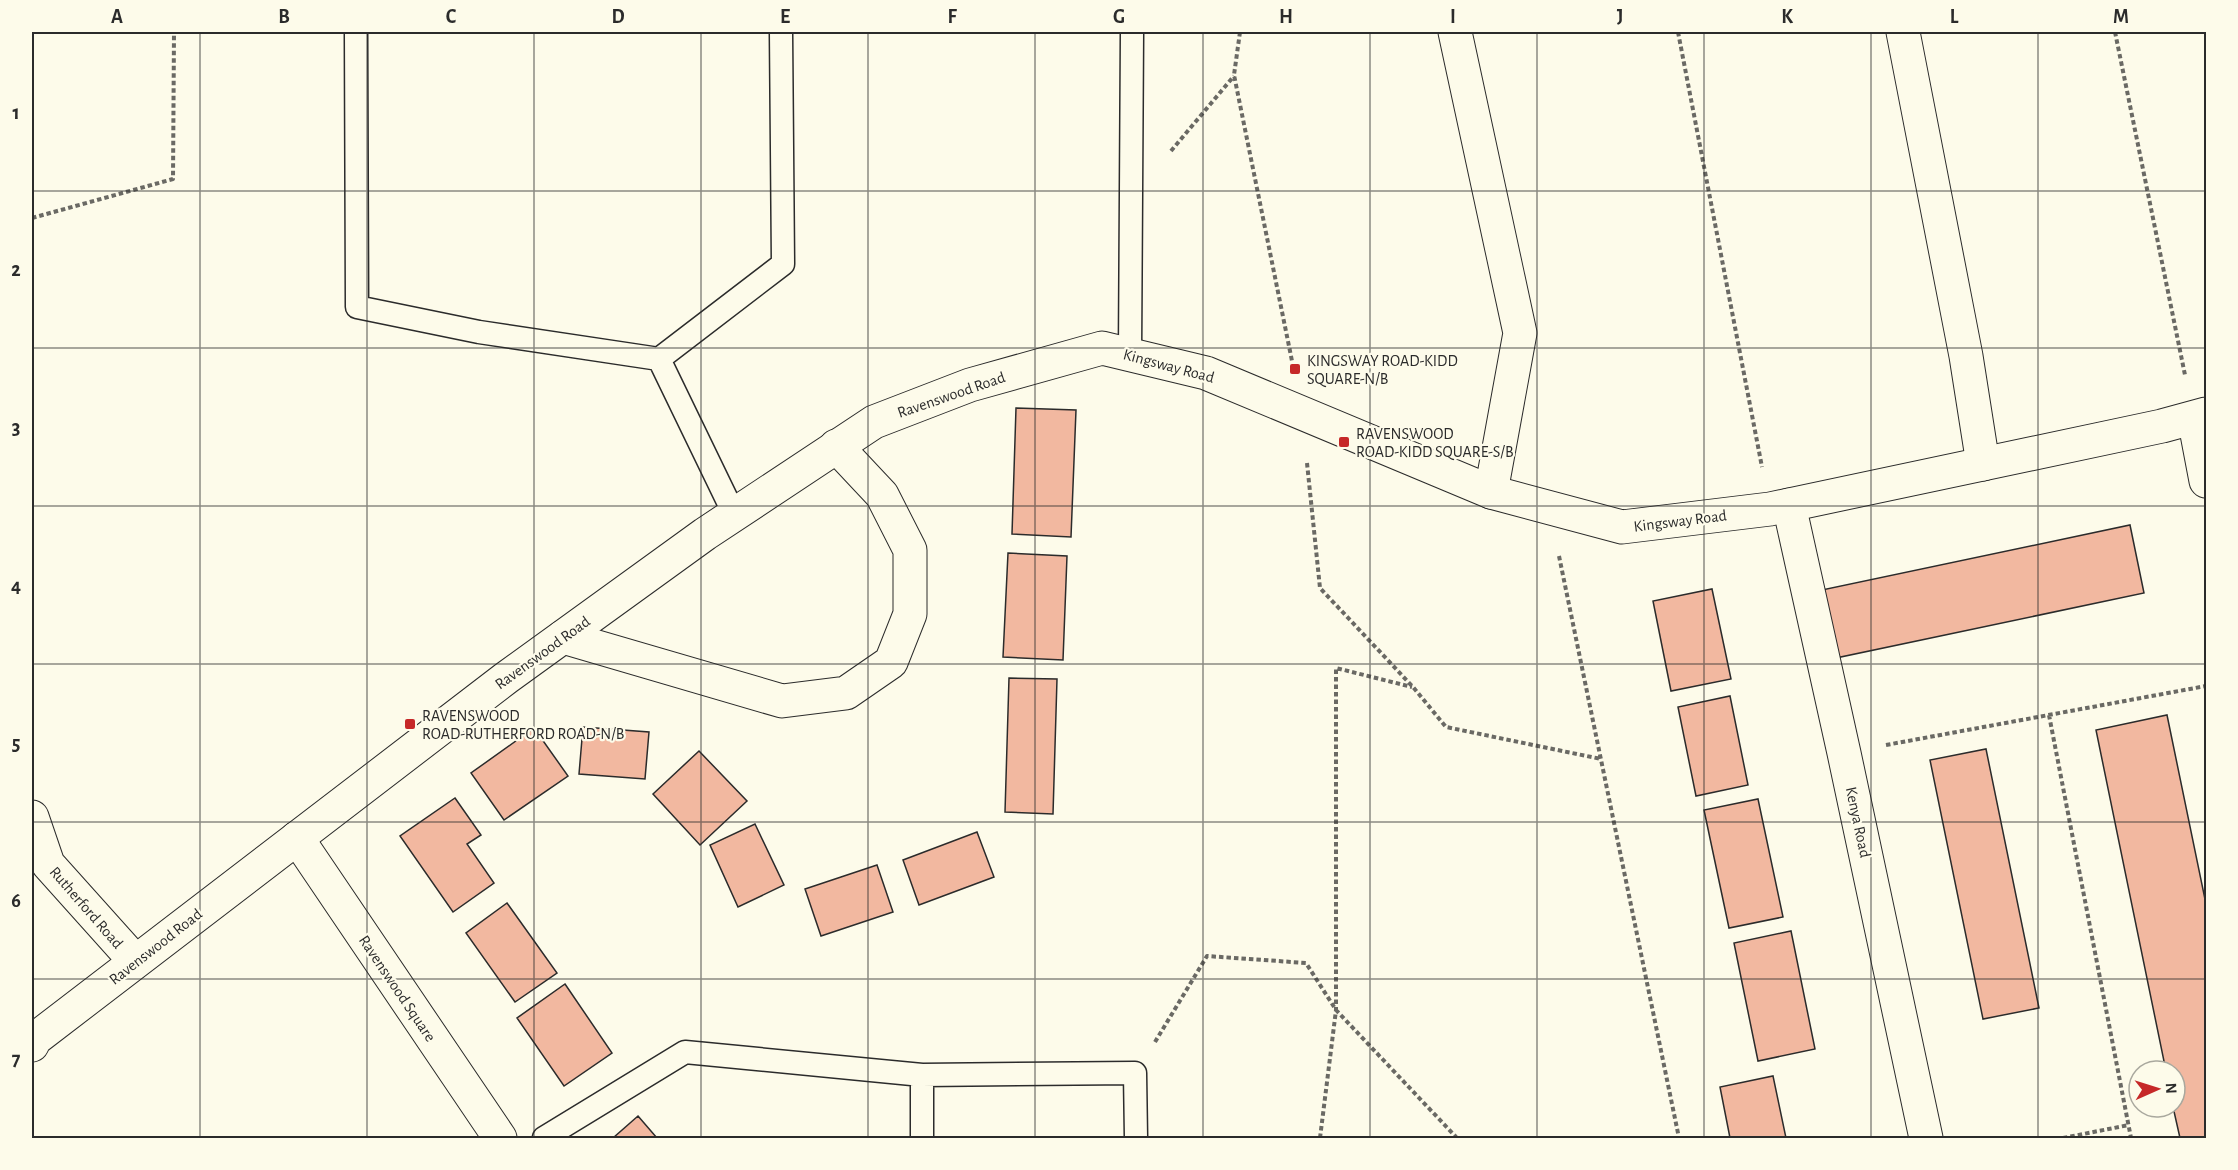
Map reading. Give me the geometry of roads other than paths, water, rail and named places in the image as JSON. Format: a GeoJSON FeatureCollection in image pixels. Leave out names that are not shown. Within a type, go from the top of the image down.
{"type":"FeatureCollection","features":[{"type":"Feature","properties":{"kind":"street"},"geometry":{"type":"LineString","coordinates":[[1455,32],[1520,333],[1491,492]]}},
{"type":"Feature","properties":{"kind":"street"},"geometry":{"type":"LineString","coordinates":[[1903,32],[1966,356],[1983,464]]}},
{"type":"Feature","properties":{"kind":"street","name":"Kingsway Road"},"geometry":{"type":"LineString","coordinates":[[1116,351],[1206,373],[1491,492],[1622,527],[1780,507],[2200,416]]}},
{"type":"Feature","properties":{"kind":"street","name":"Ravenswood Road"},"geometry":{"type":"LineString","coordinates":[[32,1045],[35,1039],[135,961],[563,637],[734,514],[836,446],[874,422],[970,385],[1116,351]]}},
{"type":"Feature","properties":{"kind":"street"},"geometry":{"type":"LineString","coordinates":[[2200,416],[2206,481]]}},
{"type":"Feature","properties":{"kind":"street"},"geometry":{"type":"LineString","coordinates":[[563,637],[782,701],[846,693],[891,663],[910,614],[910,550],[882,495],[836,446]]}},
{"type":"Feature","properties":{"kind":"street","name":"Kenya Road"},"geometry":{"type":"LineString","coordinates":[[1780,507],[1844,753],[1926,1138]]}},
{"type":"Feature","properties":{"kind":"street","name":"Rutherford Road"},"geometry":{"type":"LineString","coordinates":[[32,818],[48,864],[135,961]]}},
{"type":"Feature","properties":{"kind":"street","name":"Ravenswood Square"},"geometry":{"type":"LineString","coordinates":[[297,838],[500,1138]]}},
{"type":"Feature","properties":{"kind":"lane"},"geometry":{"type":"LineString","coordinates":[[356,32],[357,307],[479,332],[659,359],[783,264],[781,32]]}},
{"type":"Feature","properties":{"kind":"lane"},"geometry":{"type":"LineString","coordinates":[[1116,351],[1131,198],[1132,32]]}},
{"type":"Feature","properties":{"kind":"lane"},"geometry":{"type":"LineString","coordinates":[[659,359],[734,514]]}},
{"type":"Feature","properties":{"kind":"lane"},"geometry":{"type":"LineString","coordinates":[[544,1138],[685,1052],[922,1075],[1135,1073],[1136,1138]]}},
{"type":"Feature","properties":{"kind":"lane"},"geometry":{"type":"LineString","coordinates":[[922,1075],[922,1138]]}},
{"type":"Feature","properties":{"kind":"place","name":"KINGSWAY ROAD-KIDD SQUARE-N/B"},"geometry":{"type":"Point","coordinates":[1295,369]}},
{"type":"Feature","properties":{"kind":"place","name":"RAVENSWOOD ROAD-KIDD SQUARE-S/B"},"geometry":{"type":"Point","coordinates":[1344,442]}},
{"type":"Feature","properties":{"kind":"place","name":"RAVENSWOOD ROAD-RUTHERFORD ROAD-N/B"},"geometry":{"type":"Point","coordinates":[410,724]}}]}
